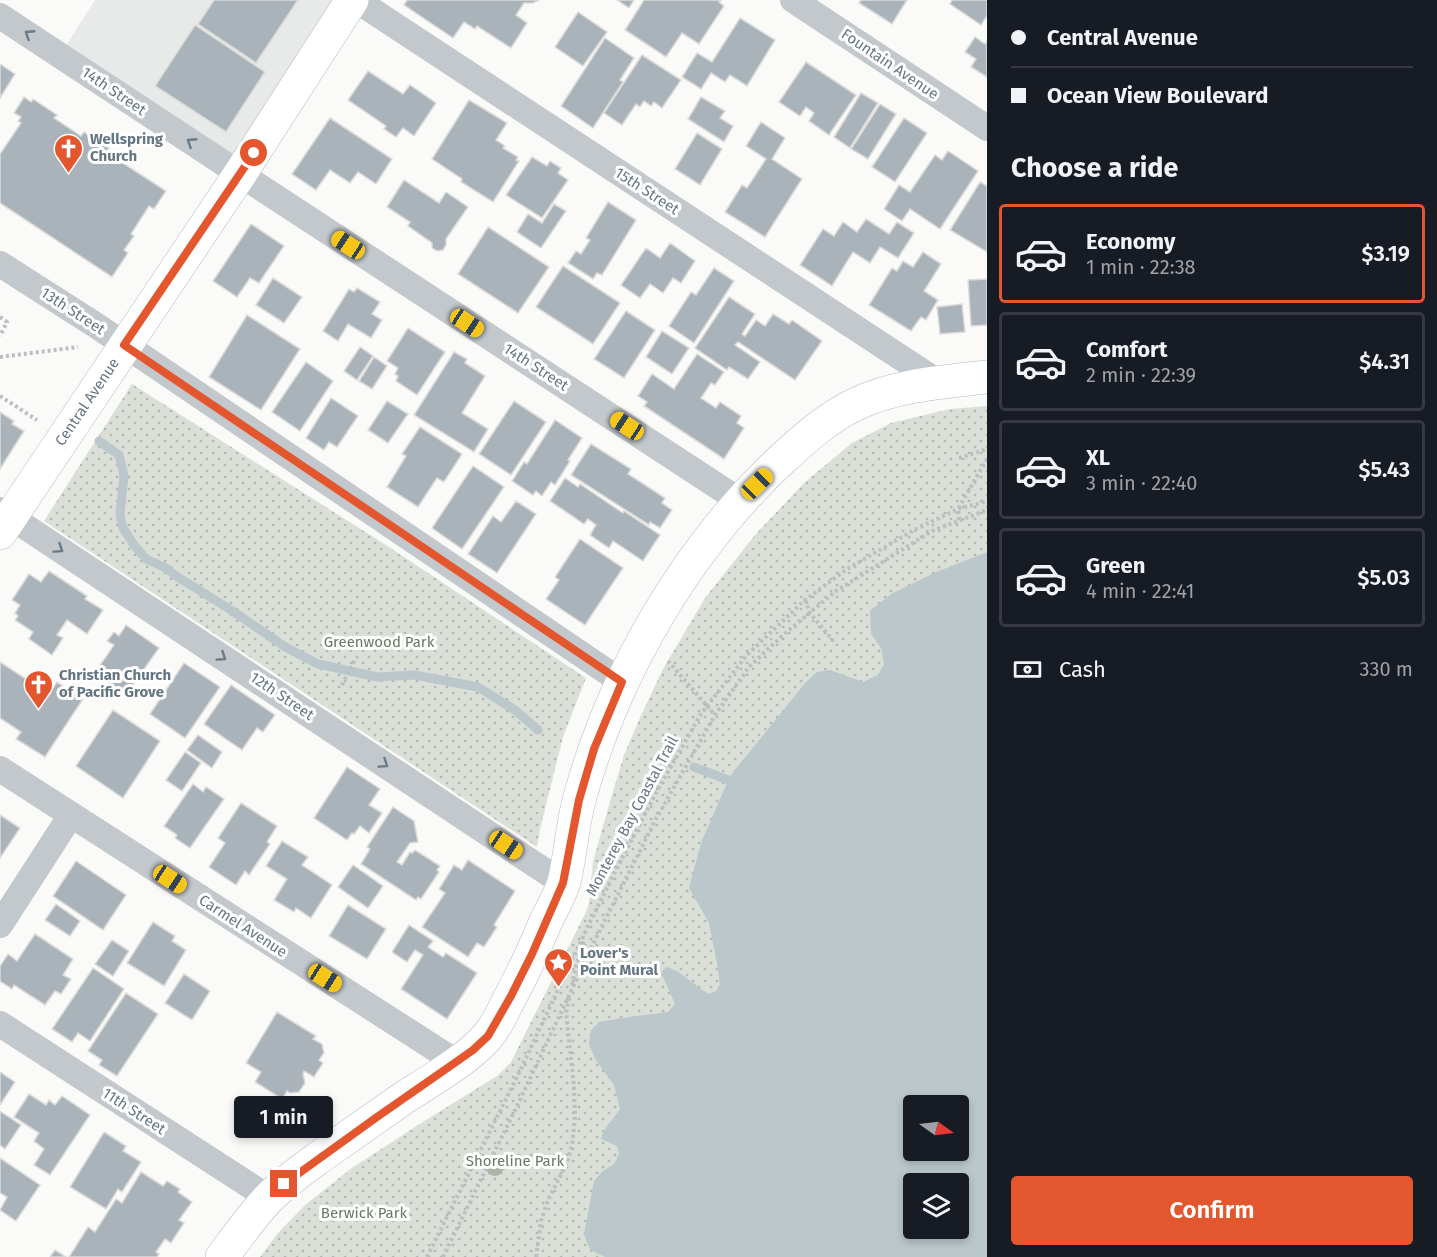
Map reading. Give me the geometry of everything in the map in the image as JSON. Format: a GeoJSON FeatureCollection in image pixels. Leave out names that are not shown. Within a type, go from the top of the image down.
{"type":"FeatureCollection","features":[{"type":"Feature","properties":{"kind":"main road","name":"Central Avenue"},"geometry":{"type":"LineString","coordinates":[[4,520],[240,174],[354,0]]}},
{"type":"Feature","properties":{"kind":"main road"},"geometry":{"type":"LineString","coordinates":[[222,1257],[269,1198],[284,1184],[473,1050],[488,1036],[532,954],[563,883],[579,800],[594,749],[622,682],[649,630],[678,583],[740,501],[809,434],[852,405],[884,393],[939,382],[987,377]]}},
{"type":"Feature","properties":{"kind":"street","name":"15th Street"},"geometry":{"type":"LineString","coordinates":[[354,0],[939,382]]}},
{"type":"Feature","properties":{"kind":"street","name":"Fountain Avenue"},"geometry":{"type":"LineString","coordinates":[[793,0],[987,128]]}},
{"type":"Feature","properties":{"kind":"street","name":"14th Street"},"geometry":{"type":"LineString","coordinates":[[0,16],[740,501]]}},
{"type":"Feature","properties":{"kind":"street","name":"13th Street"},"geometry":{"type":"LineString","coordinates":[[0,264],[124,345],[622,682]]}},
{"type":"Feature","properties":{"kind":"street","name":"12th Street"},"geometry":{"type":"LineString","coordinates":[[4,520],[563,883]]}},
{"type":"Feature","properties":{"kind":"street","name":"Carmel Avenue"},"geometry":{"type":"LineString","coordinates":[[0,769],[456,1062]]}},
{"type":"Feature","properties":{"kind":"street"},"geometry":{"type":"LineString","coordinates":[[0,925],[71,816]]}},
{"type":"Feature","properties":{"kind":"street","name":"11th Street"},"geometry":{"type":"LineString","coordinates":[[0,1023],[269,1198]]}},
{"type":"Feature","properties":{"kind":"path"},"geometry":{"type":"LineString","coordinates":[[0,317],[7,322],[0,336]]}},
{"type":"Feature","properties":{"kind":"path"},"geometry":{"type":"LineString","coordinates":[[0,357],[83,347]]}},
{"type":"Feature","properties":{"kind":"path"},"geometry":{"type":"LineString","coordinates":[[0,396],[40,423]]}},
{"type":"Feature","properties":{"kind":"path"},"geometry":{"type":"LineString","coordinates":[[958,458],[987,449]]}},
{"type":"Feature","properties":{"kind":"path"},"geometry":{"type":"LineString","coordinates":[[959,520],[958,508],[987,459]]}},
{"type":"Feature","properties":{"kind":"path","name":"Monterey Bay Coastal Trail"},"geometry":{"type":"LineString","coordinates":[[427,1257],[518,1075],[589,924],[658,789],[701,714],[747,655],[805,600],[847,569],[884,546],[958,508],[987,501]]}},
{"type":"Feature","properties":{"kind":"path"},"geometry":{"type":"LineString","coordinates":[[443,1257],[571,989],[657,819],[715,715],[749,667],[836,591],[932,531],[987,510]]}},
{"type":"Feature","properties":{"kind":"path"},"geometry":{"type":"LineString","coordinates":[[805,600],[810,613],[834,642]]}},
{"type":"Feature","properties":{"kind":"path"},"geometry":{"type":"LineString","coordinates":[[342,685],[355,659]]}},
{"type":"Feature","properties":{"kind":"path"},"geometry":{"type":"LineString","coordinates":[[668,660],[715,715]]}},
{"type":"Feature","properties":{"kind":"path"},"geometry":{"type":"LineString","coordinates":[[536,1257],[541,1221],[572,1146],[575,1117],[574,1086],[566,1012],[574,970],[589,924]]}},
{"type":"Feature","properties":{"kind":"shaded area"},"geometry":{"type":"Polygon","coordinates":[[[95,0],[352,0],[240,174],[60,55],[95,0]]]}},
{"type":"Feature","properties":{"kind":"shaded area"},"geometry":{"type":"Polygon","coordinates":[[[987,552],[987,1257],[605,1257],[590,1250],[584,1234],[594,1181],[614,1164],[619,1154],[617,1146],[601,1139],[603,1132],[620,1109],[614,1085],[595,1059],[589,1044],[591,1030],[599,1022],[668,1012],[675,1004],[661,972],[666,967],[677,971],[708,994],[716,991],[720,984],[709,923],[689,888],[701,843],[730,776],[806,682],[817,672],[830,670],[863,682],[878,675],[884,664],[881,648],[871,634],[870,611],[891,594],[934,573],[987,552]]]}},
{"type":"Feature","properties":{"kind":"green space","name":"Greenwood Park"},"geometry":{"type":"Polygon","coordinates":[[[132,384],[389,547],[586,678],[563,737],[537,847],[44,521],[132,384]]]}},
{"type":"Feature","properties":{"kind":"green space"},"geometry":{"type":"Polygon","coordinates":[[[987,406],[987,1257],[260,1257],[278,1233],[305,1205],[352,1168],[497,1076],[511,1062],[586,912],[593,862],[624,755],[663,669],[705,598],[755,535],[804,483],[852,443],[891,423],[950,409],[987,406]]]}},
{"type":"Feature","properties":{"kind":"building"},"geometry":{"type":"Polygon","coordinates":[[[214,0],[298,0],[256,63],[198,24],[214,0]]]}},
{"type":"Feature","properties":{"kind":"building"},"geometry":{"type":"Polygon","coordinates":[[[407,0],[539,0],[524,3],[516,15],[527,23],[511,48],[477,26],[475,29],[464,22],[453,38],[404,5],[407,0]]]}},
{"type":"Feature","properties":{"kind":"building"},"geometry":{"type":"Polygon","coordinates":[[[617,0],[634,0],[629,8],[617,0]]]}},
{"type":"Feature","properties":{"kind":"building"},"geometry":{"type":"Polygon","coordinates":[[[644,0],[721,0],[719,2],[724,6],[699,44],[682,33],[666,57],[625,30],[644,0]]]}},
{"type":"Feature","properties":{"kind":"building"},"geometry":{"type":"Polygon","coordinates":[[[861,0],[907,0],[892,24],[859,3],[861,0]]]}},
{"type":"Feature","properties":{"kind":"building"},"geometry":{"type":"Polygon","coordinates":[[[952,0],[987,0],[987,16],[981,25],[950,4],[952,0]]]}},
{"type":"Feature","properties":{"kind":"building"},"geometry":{"type":"Polygon","coordinates":[[[578,12],[607,32],[583,66],[555,47],[578,12]]]}},
{"type":"Feature","properties":{"kind":"building"},"geometry":{"type":"Polygon","coordinates":[[[740,18],[775,40],[747,86],[730,75],[725,82],[711,73],[701,89],[682,77],[697,53],[712,62],[740,18]]]}},
{"type":"Feature","properties":{"kind":"building"},"geometry":{"type":"Polygon","coordinates":[[[195,25],[265,72],[226,132],[155,86],[195,25]]]}},
{"type":"Feature","properties":{"kind":"building"},"geometry":{"type":"Polygon","coordinates":[[[975,37],[985,44],[987,41],[987,77],[971,67],[976,59],[965,52],[975,37]]]}},
{"type":"Feature","properties":{"kind":"building"},"geometry":{"type":"Polygon","coordinates":[[[605,38],[634,58],[620,80],[623,82],[593,128],[561,106],[605,38]]]}},
{"type":"Feature","properties":{"kind":"building"},"geometry":{"type":"Polygon","coordinates":[[[642,55],[681,80],[662,108],[654,102],[651,106],[644,101],[640,107],[636,104],[622,125],[604,113],[642,55]]]}},
{"type":"Feature","properties":{"kind":"building"},"geometry":{"type":"Polygon","coordinates":[[[806,62],[856,95],[829,135],[809,121],[814,113],[806,107],[800,116],[779,102],[806,62]]]}},
{"type":"Feature","properties":{"kind":"building"},"geometry":{"type":"Polygon","coordinates":[[[0,64],[15,74],[0,98],[0,64]]]}},
{"type":"Feature","properties":{"kind":"building"},"geometry":{"type":"Polygon","coordinates":[[[368,71],[403,94],[410,85],[436,103],[414,136],[403,128],[396,137],[384,129],[386,126],[348,100],[368,71]]]}},
{"type":"Feature","properties":{"kind":"building"},"geometry":{"type":"Polygon","coordinates":[[[861,93],[878,103],[850,148],[834,137],[861,93]]]}},
{"type":"Feature","properties":{"kind":"building","name":"Wellspring Church"},"geometry":{"type":"Polygon","coordinates":[[[24,97],[31,102],[33,99],[57,115],[54,118],[81,136],[84,132],[109,148],[106,152],[166,191],[154,209],[149,206],[131,234],[134,236],[124,250],[128,253],[112,277],[0,203],[0,154],[21,123],[18,121],[21,117],[14,113],[24,97]]]}},
{"type":"Feature","properties":{"kind":"building"},"geometry":{"type":"Polygon","coordinates":[[[701,97],[725,111],[720,118],[733,126],[724,142],[688,119],[701,97]]]}},
{"type":"Feature","properties":{"kind":"building"},"geometry":{"type":"Polygon","coordinates":[[[469,100],[507,123],[496,140],[505,146],[503,148],[518,157],[516,160],[519,161],[493,202],[461,182],[462,179],[432,159],[469,100]]]}},
{"type":"Feature","properties":{"kind":"building"},"geometry":{"type":"Polygon","coordinates":[[[880,104],[896,114],[868,159],[851,149],[880,104]]]}},
{"type":"Feature","properties":{"kind":"building"},"geometry":{"type":"Polygon","coordinates":[[[330,118],[392,159],[376,184],[358,172],[350,183],[330,170],[316,190],[292,174],[330,118]]]}},
{"type":"Feature","properties":{"kind":"building"},"geometry":{"type":"Polygon","coordinates":[[[904,118],[927,133],[895,182],[872,167],[904,118]]]}},
{"type":"Feature","properties":{"kind":"building"},"geometry":{"type":"Polygon","coordinates":[[[761,122],[785,138],[772,159],[802,179],[765,237],[725,212],[742,185],[747,188],[766,159],[746,146],[761,122]]]}},
{"type":"Feature","properties":{"kind":"building"},"geometry":{"type":"Polygon","coordinates":[[[697,133],[722,149],[700,185],[675,169],[697,133]]]}},
{"type":"Feature","properties":{"kind":"building"},"geometry":{"type":"Polygon","coordinates":[[[948,151],[978,171],[940,229],[910,209],[902,221],[884,209],[899,185],[910,192],[935,155],[942,160],[948,151]]]}},
{"type":"Feature","properties":{"kind":"building"},"geometry":{"type":"Polygon","coordinates":[[[532,157],[547,166],[550,161],[561,168],[558,173],[568,180],[542,218],[506,195],[532,157]]]}},
{"type":"Feature","properties":{"kind":"building"},"geometry":{"type":"Polygon","coordinates":[[[404,180],[439,203],[446,192],[468,207],[446,239],[443,250],[437,251],[432,248],[432,243],[408,226],[410,222],[387,207],[404,180]]]}},
{"type":"Feature","properties":{"kind":"building"},"geometry":{"type":"Polygon","coordinates":[[[980,182],[987,186],[987,252],[950,230],[980,182]]]}},
{"type":"Feature","properties":{"kind":"building"},"geometry":{"type":"Polygon","coordinates":[[[608,202],[636,220],[602,275],[597,273],[593,279],[568,263],[576,251],[581,254],[590,240],[586,238],[608,202]]]}},
{"type":"Feature","properties":{"kind":"building"},"geometry":{"type":"Polygon","coordinates":[[[554,204],[566,211],[541,248],[517,232],[528,214],[542,223],[554,204]]]}},
{"type":"Feature","properties":{"kind":"building"},"geometry":{"type":"Polygon","coordinates":[[[866,219],[889,234],[897,222],[914,233],[898,258],[880,247],[870,263],[853,252],[832,286],[800,265],[823,229],[834,236],[843,222],[857,232],[866,219]]]}},
{"type":"Feature","properties":{"kind":"building"},"geometry":{"type":"Polygon","coordinates":[[[251,224],[284,246],[259,283],[250,278],[237,297],[213,281],[251,224]]]}},
{"type":"Feature","properties":{"kind":"building"},"geometry":{"type":"Polygon","coordinates":[[[488,227],[549,267],[518,313],[458,274],[488,227]]]}},
{"type":"Feature","properties":{"kind":"building"},"geometry":{"type":"Polygon","coordinates":[[[670,243],[695,261],[681,283],[673,278],[663,293],[650,284],[640,298],[621,285],[646,248],[660,258],[670,243]]]}},
{"type":"Feature","properties":{"kind":"building"},"geometry":{"type":"Polygon","coordinates":[[[923,252],[941,264],[924,291],[938,300],[926,320],[921,317],[911,331],[869,305],[892,268],[897,271],[903,261],[913,267],[923,252]]]}},
{"type":"Feature","properties":{"kind":"building"},"geometry":{"type":"Polygon","coordinates":[[[563,266],[620,303],[593,344],[536,307],[563,266]]]}},
{"type":"Feature","properties":{"kind":"building"},"geometry":{"type":"Polygon","coordinates":[[[714,268],[734,281],[694,343],[669,326],[691,292],[696,295],[714,268]]]}},
{"type":"Feature","properties":{"kind":"building"},"geometry":{"type":"Polygon","coordinates":[[[273,278],[302,297],[284,323],[256,305],[273,278]]]}},
{"type":"Feature","properties":{"kind":"building"},"geometry":{"type":"Polygon","coordinates":[[[987,279],[987,325],[971,326],[968,280],[987,279]]]}},
{"type":"Feature","properties":{"kind":"building"},"geometry":{"type":"Polygon","coordinates":[[[357,288],[380,302],[372,314],[382,320],[371,338],[348,324],[338,341],[323,331],[349,289],[354,292],[357,288]]]}},
{"type":"Feature","properties":{"kind":"building"},"geometry":{"type":"Polygon","coordinates":[[[729,297],[755,314],[742,334],[745,336],[756,320],[765,326],[773,314],[789,324],[792,320],[822,341],[795,380],[738,342],[735,345],[760,362],[748,379],[729,367],[727,370],[695,348],[729,297]]]}},
{"type":"Feature","properties":{"kind":"building"},"geometry":{"type":"Polygon","coordinates":[[[962,304],[965,332],[940,334],[937,307],[962,304]]]}},
{"type":"Feature","properties":{"kind":"building"},"geometry":{"type":"Polygon","coordinates":[[[626,311],[655,330],[624,378],[594,359],[626,311]]]}},
{"type":"Feature","properties":{"kind":"building"},"geometry":{"type":"Polygon","coordinates":[[[247,315],[300,349],[261,410],[209,377],[247,315]]]}},
{"type":"Feature","properties":{"kind":"building"},"geometry":{"type":"Polygon","coordinates":[[[408,328],[445,352],[417,395],[396,381],[398,376],[395,374],[398,368],[387,361],[408,328]]]}},
{"type":"Feature","properties":{"kind":"building"},"geometry":{"type":"Polygon","coordinates":[[[662,331],[689,348],[672,374],[646,357],[662,331]]]}},
{"type":"Feature","properties":{"kind":"building"},"geometry":{"type":"Polygon","coordinates":[[[360,347],[373,356],[357,380],[344,371],[360,347]]]}},
{"type":"Feature","properties":{"kind":"building"},"geometry":{"type":"Polygon","coordinates":[[[454,352],[467,359],[465,363],[485,376],[462,413],[488,429],[474,452],[414,415],[454,352]]]}},
{"type":"Feature","properties":{"kind":"building"},"geometry":{"type":"Polygon","coordinates":[[[697,354],[724,372],[715,385],[711,383],[701,398],[716,408],[720,402],[741,416],[737,423],[744,428],[724,459],[644,406],[647,402],[638,396],[652,374],[674,389],[697,354]]]}},
{"type":"Feature","properties":{"kind":"building"},"geometry":{"type":"Polygon","coordinates":[[[374,357],[387,366],[372,389],[359,381],[374,357]]]}},
{"type":"Feature","properties":{"kind":"building"},"geometry":{"type":"Polygon","coordinates":[[[306,362],[333,381],[300,431],[272,412],[306,362]]]}},
{"type":"Feature","properties":{"kind":"building"},"geometry":{"type":"Polygon","coordinates":[[[331,398],[358,416],[337,447],[329,442],[324,450],[306,438],[331,398]]]}},
{"type":"Feature","properties":{"kind":"building"},"geometry":{"type":"Polygon","coordinates":[[[387,401],[408,414],[388,443],[368,430],[387,401]]]}},
{"type":"Feature","properties":{"kind":"building"},"geometry":{"type":"Polygon","coordinates":[[[514,401],[546,422],[511,475],[479,454],[514,401]]]}},
{"type":"Feature","properties":{"kind":"building"},"geometry":{"type":"Polygon","coordinates":[[[0,412],[14,421],[12,424],[24,431],[0,469],[0,412]]]}},
{"type":"Feature","properties":{"kind":"building"},"geometry":{"type":"Polygon","coordinates":[[[555,420],[582,438],[555,485],[551,482],[542,496],[536,491],[533,495],[512,481],[524,462],[527,464],[555,420]]]}},
{"type":"Feature","properties":{"kind":"building"},"geometry":{"type":"Polygon","coordinates":[[[420,427],[462,454],[444,482],[437,478],[418,507],[387,487],[406,456],[402,454],[420,427]]]}},
{"type":"Feature","properties":{"kind":"building"},"geometry":{"type":"Polygon","coordinates":[[[591,444],[631,469],[628,474],[665,498],[662,503],[672,510],[660,528],[650,522],[649,525],[571,475],[591,444]]]}},
{"type":"Feature","properties":{"kind":"building"},"geometry":{"type":"Polygon","coordinates":[[[473,466],[504,487],[462,549],[432,528],[473,466]]]}},
{"type":"Feature","properties":{"kind":"building"},"geometry":{"type":"Polygon","coordinates":[[[565,478],[578,487],[580,484],[660,535],[643,561],[613,541],[609,548],[590,535],[596,525],[588,519],[584,524],[550,501],[565,478]]]}},
{"type":"Feature","properties":{"kind":"building"},"geometry":{"type":"Polygon","coordinates":[[[516,501],[536,514],[497,573],[468,554],[493,516],[501,522],[516,501]]]}},
{"type":"Feature","properties":{"kind":"building"},"geometry":{"type":"Polygon","coordinates":[[[580,539],[623,568],[585,625],[546,599],[559,580],[555,577],[580,539]]]}},
{"type":"Feature","properties":{"kind":"building"},"geometry":{"type":"Polygon","coordinates":[[[49,571],[87,596],[85,599],[103,610],[87,634],[67,620],[57,635],[63,638],[52,655],[29,639],[33,632],[15,620],[18,616],[15,613],[20,605],[12,600],[29,574],[41,582],[49,571]]]}},
{"type":"Feature","properties":{"kind":"building"},"geometry":{"type":"Polygon","coordinates":[[[126,625],[159,648],[125,696],[94,674],[114,645],[107,641],[114,632],[119,636],[126,625]]]}},
{"type":"Feature","properties":{"kind":"building","name":"Christian Church of Pacific Grove"},"geometry":{"type":"Polygon","coordinates":[[[0,662],[49,694],[57,682],[83,699],[45,757],[16,739],[21,732],[0,718],[0,662]]]}},
{"type":"Feature","properties":{"kind":"building"},"geometry":{"type":"Polygon","coordinates":[[[184,663],[220,687],[185,738],[150,714],[184,663]]]}},
{"type":"Feature","properties":{"kind":"building"},"geometry":{"type":"Polygon","coordinates":[[[231,685],[275,715],[263,732],[257,728],[242,750],[204,724],[231,685]]]}},
{"type":"Feature","properties":{"kind":"building"},"geometry":{"type":"Polygon","coordinates":[[[113,710],[160,741],[123,798],[76,766],[113,710]]]}},
{"type":"Feature","properties":{"kind":"building"},"geometry":{"type":"Polygon","coordinates":[[[198,735],[222,752],[212,768],[187,750],[198,735]]]}},
{"type":"Feature","properties":{"kind":"building"},"geometry":{"type":"Polygon","coordinates":[[[185,752],[201,763],[182,791],[166,780],[185,752]]]}},
{"type":"Feature","properties":{"kind":"building"},"geometry":{"type":"Polygon","coordinates":[[[347,767],[380,789],[369,805],[382,813],[369,833],[360,826],[347,840],[314,818],[347,767]]]}},
{"type":"Feature","properties":{"kind":"building"},"geometry":{"type":"Polygon","coordinates":[[[193,784],[203,792],[206,787],[224,799],[190,848],[175,838],[177,835],[164,826],[193,784]]]}},
{"type":"Feature","properties":{"kind":"building"},"geometry":{"type":"Polygon","coordinates":[[[241,803],[277,826],[267,842],[270,844],[249,875],[245,871],[236,885],[209,867],[225,843],[218,838],[241,803]]]}},
{"type":"Feature","properties":{"kind":"building"},"geometry":{"type":"Polygon","coordinates":[[[393,807],[414,821],[418,842],[410,843],[397,862],[402,865],[410,852],[415,850],[440,866],[437,870],[439,872],[421,899],[418,897],[416,900],[361,864],[370,849],[367,847],[393,807]]]}},
{"type":"Feature","properties":{"kind":"building"},"geometry":{"type":"Polygon","coordinates":[[[0,815],[20,828],[0,858],[0,815]]]}},
{"type":"Feature","properties":{"kind":"building"},"geometry":{"type":"Polygon","coordinates":[[[282,841],[308,857],[302,865],[332,885],[311,918],[296,908],[294,912],[274,900],[287,879],[266,866],[282,841]]]}},
{"type":"Feature","properties":{"kind":"building"},"geometry":{"type":"Polygon","coordinates":[[[468,860],[515,891],[494,925],[497,927],[484,947],[477,943],[468,957],[422,927],[445,893],[439,889],[454,865],[462,870],[468,860]]]}},
{"type":"Feature","properties":{"kind":"building"},"geometry":{"type":"Polygon","coordinates":[[[76,861],[126,895],[103,930],[53,896],[76,861]]]}},
{"type":"Feature","properties":{"kind":"building"},"geometry":{"type":"Polygon","coordinates":[[[353,865],[383,886],[368,908],[338,887],[353,865]]]}},
{"type":"Feature","properties":{"kind":"building"},"geometry":{"type":"Polygon","coordinates":[[[56,904],[80,921],[70,936],[45,920],[56,904]]]}},
{"type":"Feature","properties":{"kind":"building"},"geometry":{"type":"Polygon","coordinates":[[[348,905],[386,929],[367,959],[329,936],[348,905]]]}},
{"type":"Feature","properties":{"kind":"building"},"geometry":{"type":"Polygon","coordinates":[[[153,922],[175,936],[172,941],[186,950],[164,986],[127,963],[153,922]]]}},
{"type":"Feature","properties":{"kind":"building"},"geometry":{"type":"Polygon","coordinates":[[[409,925],[433,941],[428,947],[443,957],[446,953],[477,973],[447,1019],[401,989],[423,955],[415,950],[407,962],[392,952],[409,925]]]}},
{"type":"Feature","properties":{"kind":"building"},"geometry":{"type":"Polygon","coordinates":[[[35,934],[73,959],[63,975],[71,979],[61,994],[55,991],[45,1005],[14,985],[12,989],[0,981],[0,966],[8,954],[17,961],[35,934]]]}},
{"type":"Feature","properties":{"kind":"building"},"geometry":{"type":"Polygon","coordinates":[[[112,940],[129,951],[113,976],[95,964],[112,940]]]}},
{"type":"Feature","properties":{"kind":"building"},"geometry":{"type":"Polygon","coordinates":[[[93,968],[124,989],[90,1041],[78,1033],[72,1042],[52,1029],[93,968]]]}},
{"type":"Feature","properties":{"kind":"building"},"geometry":{"type":"Polygon","coordinates":[[[184,974],[210,991],[192,1020],[165,1003],[184,974]]]}},
{"type":"Feature","properties":{"kind":"building"},"geometry":{"type":"Polygon","coordinates":[[[126,993],[158,1014],[117,1076],[99,1065],[102,1060],[88,1051],[126,993]]]}},
{"type":"Feature","properties":{"kind":"building"},"geometry":{"type":"Polygon","coordinates":[[[277,1012],[316,1036],[313,1039],[322,1044],[324,1053],[319,1060],[323,1063],[314,1077],[304,1071],[305,1083],[299,1092],[287,1091],[282,1099],[255,1082],[261,1072],[246,1063],[277,1012]]]}},
{"type":"Feature","properties":{"kind":"building"},"geometry":{"type":"Polygon","coordinates":[[[0,1072],[15,1082],[0,1105],[0,1072]]]}},
{"type":"Feature","properties":{"kind":"building"},"geometry":{"type":"Polygon","coordinates":[[[29,1094],[46,1105],[49,1100],[55,1105],[62,1096],[90,1115],[50,1175],[34,1165],[44,1149],[34,1141],[39,1133],[14,1117],[29,1094]]]}},
{"type":"Feature","properties":{"kind":"building"},"geometry":{"type":"Polygon","coordinates":[[[0,1111],[21,1125],[5,1149],[0,1145],[0,1111]]]}},
{"type":"Feature","properties":{"kind":"building"},"geometry":{"type":"Polygon","coordinates":[[[104,1132],[126,1146],[123,1151],[141,1162],[122,1192],[118,1189],[106,1209],[70,1187],[104,1132]]]}},
{"type":"Feature","properties":{"kind":"building"},"geometry":{"type":"Polygon","coordinates":[[[0,1158],[40,1185],[16,1221],[0,1210],[7,1197],[0,1193],[0,1158]]]}},
{"type":"Feature","properties":{"kind":"building"},"geometry":{"type":"Polygon","coordinates":[[[141,1172],[163,1186],[167,1181],[180,1189],[178,1192],[192,1202],[179,1220],[184,1223],[171,1243],[165,1239],[156,1252],[159,1254],[157,1257],[69,1257],[88,1227],[95,1232],[116,1199],[122,1203],[141,1172]]]}},
{"type":"Feature","properties":{"kind":"building"},"geometry":{"type":"Polygon","coordinates":[[[55,1250],[66,1257],[50,1257],[55,1250]]]}},
{"type":"Feature","properties":{"kind":"waterway"},"geometry":{"type":"LineString","coordinates":[[99,441],[119,455],[124,476],[120,513],[123,528],[146,559],[166,568],[287,648],[318,664],[377,677],[414,675],[478,687],[515,710],[538,730]]}},
{"type":"Feature","properties":{"kind":"waterway"},"geometry":{"type":"LineString","coordinates":[[694,767],[728,780]]}},
{"type":"Feature","properties":{"kind":"place","name":"Wellspring Church"},"geometry":{"type":"Point","coordinates":[69,174]}},
{"type":"Feature","properties":{"kind":"place","name":"Christian Church of Pacific Grove"},"geometry":{"type":"Point","coordinates":[38,710]}},
{"type":"Feature","properties":{"kind":"place","name":"Lover's Point Mural"},"geometry":{"type":"Point","coordinates":[559,988]}},
{"type":"Feature","properties":{"kind":"route"},"geometry":{"type":"LineString","coordinates":[[254,153],[124,345],[622,682],[594,749],[579,800],[563,883],[532,954],[488,1036],[473,1050],[284,1184]]}},
{"type":"Feature","properties":{"kind":"park label","name":"Shoreline Park"},"geometry":{"type":"Point","coordinates":[515,1161]}},
{"type":"Feature","properties":{"kind":"park label","name":"Berwick Park"},"geometry":{"type":"Point","coordinates":[364,1213]}}]}
